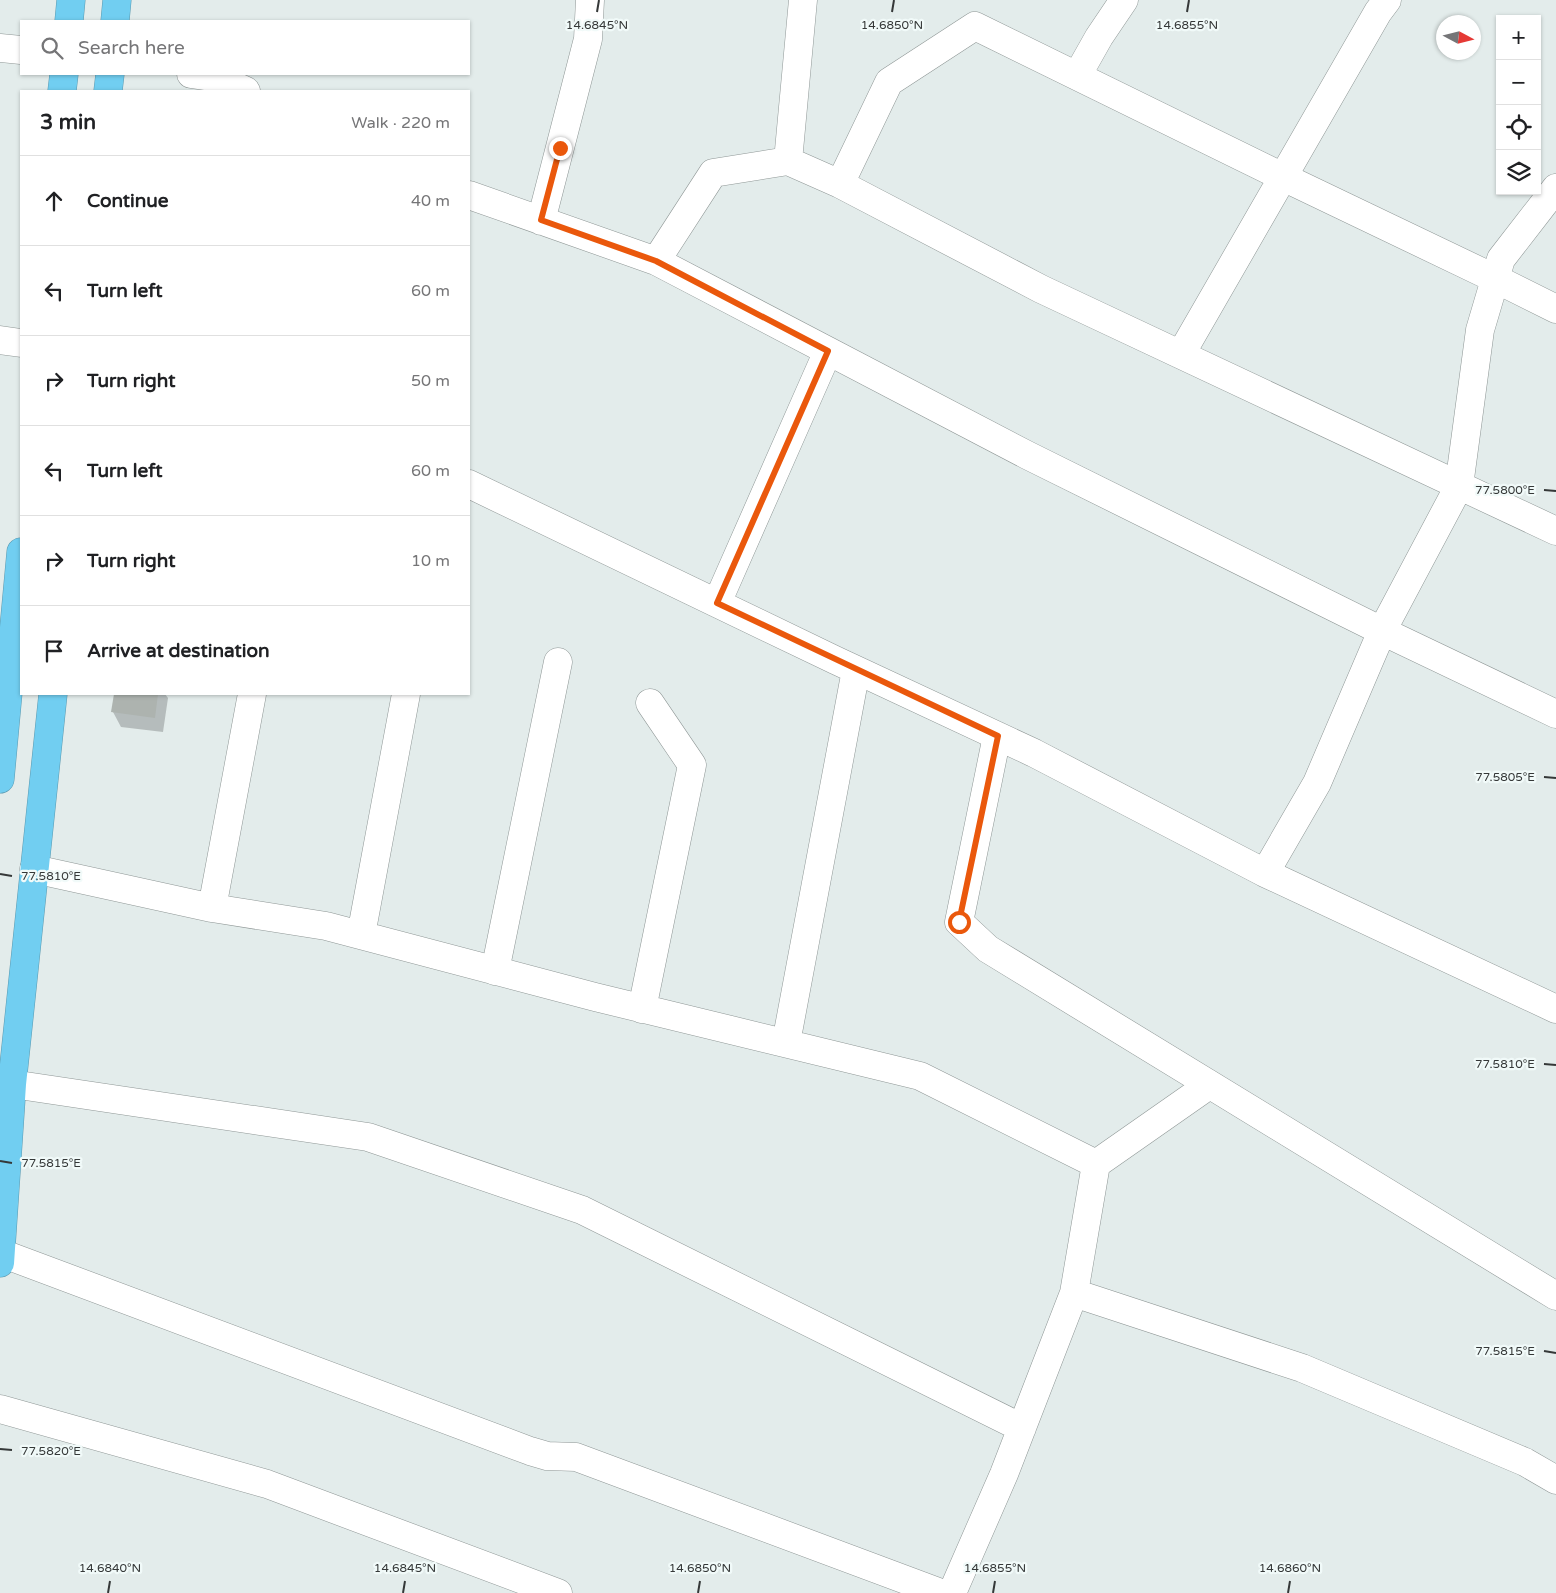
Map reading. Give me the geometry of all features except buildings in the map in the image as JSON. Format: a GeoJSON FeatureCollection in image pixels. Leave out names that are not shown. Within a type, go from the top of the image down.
{"type":"FeatureCollection","features":[{"type":"Feature","properties":{"kind":"highway"},"geometry":{"type":"LineString","coordinates":[[69,20],[71,0]]}},
{"type":"Feature","properties":{"kind":"highway"},"geometry":{"type":"LineString","coordinates":[[115,20],[117,0]]}},
{"type":"Feature","properties":{"kind":"highway"},"geometry":{"type":"LineString","coordinates":[[62,90],[64,75]]}},
{"type":"Feature","properties":{"kind":"highway"},"geometry":{"type":"LineString","coordinates":[[108,90],[110,75]]}},
{"type":"Feature","properties":{"kind":"highway"},"geometry":{"type":"LineString","coordinates":[[0,778],[7,623],[20,557]]}},
{"type":"Feature","properties":{"kind":"highway"},"geometry":{"type":"LineString","coordinates":[[1,1258],[12,1084],[53,695]]}},
{"type":"Feature","properties":{"kind":"street"},"geometry":{"type":"LineString","coordinates":[[541,220],[588,38],[590,0]]}},
{"type":"Feature","properties":{"kind":"street"},"geometry":{"type":"LineString","coordinates":[[788,161],[802,0]]}},
{"type":"Feature","properties":{"kind":"street"},"geometry":{"type":"LineString","coordinates":[[1077,76],[1098,38],[1124,0]]}},
{"type":"Feature","properties":{"kind":"street"},"geometry":{"type":"LineString","coordinates":[[1181,354],[1378,12],[1387,0]]}},
{"type":"Feature","properties":{"kind":"street"},"geometry":{"type":"LineString","coordinates":[[840,184],[890,82],[976,26],[1556,309]]}},
{"type":"Feature","properties":{"kind":"street"},"geometry":{"type":"LineString","coordinates":[[0,48],[20,50]]}},
{"type":"Feature","properties":{"kind":"street"},"geometry":{"type":"LineString","coordinates":[[198,75],[218,78],[244,90]]}},
{"type":"Feature","properties":{"kind":"street"},"geometry":{"type":"LineString","coordinates":[[656,261],[713,173],[788,161],[840,184],[1041,289],[1556,531]]}},
{"type":"Feature","properties":{"kind":"street"},"geometry":{"type":"LineString","coordinates":[[1265,873],[1317,783],[1382,630],[1460,486],[1480,330],[1502,259],[1556,188]]}},
{"type":"Feature","properties":{"kind":"street"},"geometry":{"type":"LineString","coordinates":[[470,195],[656,261],[1027,455],[1556,714]]}},
{"type":"Feature","properties":{"kind":"street"},"geometry":{"type":"LineString","coordinates":[[0,340],[20,343]]}},
{"type":"Feature","properties":{"kind":"street"},"geometry":{"type":"LineString","coordinates":[[717,603],[828,351]]}},
{"type":"Feature","properties":{"kind":"street"},"geometry":{"type":"LineString","coordinates":[[470,484],[1042,757],[1265,873],[1556,1009]]}},
{"type":"Feature","properties":{"kind":"street"},"geometry":{"type":"LineString","coordinates":[[496,971],[558,662]]}},
{"type":"Feature","properties":{"kind":"street"},"geometry":{"type":"LineString","coordinates":[[786,1043],[856,670]]}},
{"type":"Feature","properties":{"kind":"street"},"geometry":{"type":"LineString","coordinates":[[212,908],[252,695]]}},
{"type":"Feature","properties":{"kind":"street"},"geometry":{"type":"LineString","coordinates":[[361,935],[406,695]]}},
{"type":"Feature","properties":{"kind":"street"},"geometry":{"type":"LineString","coordinates":[[642,1009],[692,765],[650,703]]}},
{"type":"Feature","properties":{"kind":"street"},"geometry":{"type":"LineString","coordinates":[[998,736],[959,922],[988,949],[1556,1296]]}},
{"type":"Feature","properties":{"kind":"street"},"geometry":{"type":"LineString","coordinates":[[34,869],[212,908],[326,926],[642,1009],[920,1076],[1096,1164]]}},
{"type":"Feature","properties":{"kind":"street"},"geometry":{"type":"LineString","coordinates":[[12,1084],[368,1137],[582,1210],[1022,1428]]}},
{"type":"Feature","properties":{"kind":"street"},"geometry":{"type":"LineString","coordinates":[[952,1593],[1004,1474],[1074,1293],[1096,1164],[1210,1085]]}},
{"type":"Feature","properties":{"kind":"street"},"geometry":{"type":"LineString","coordinates":[[1,1258],[530,1451],[547,1456],[576,1457],[941,1593]]}},
{"type":"Feature","properties":{"kind":"street"},"geometry":{"type":"LineString","coordinates":[[1074,1293],[1302,1368],[1525,1462],[1556,1480]]}},
{"type":"Feature","properties":{"kind":"street"},"geometry":{"type":"LineString","coordinates":[[0,1409],[267,1484],[558,1593]]}},
{"type":"Feature","properties":{"kind":"route"},"geometry":{"type":"LineString","coordinates":[[560,148],[541,220],[656,261],[828,351],[717,603],[998,736],[959,922]]}}]}
